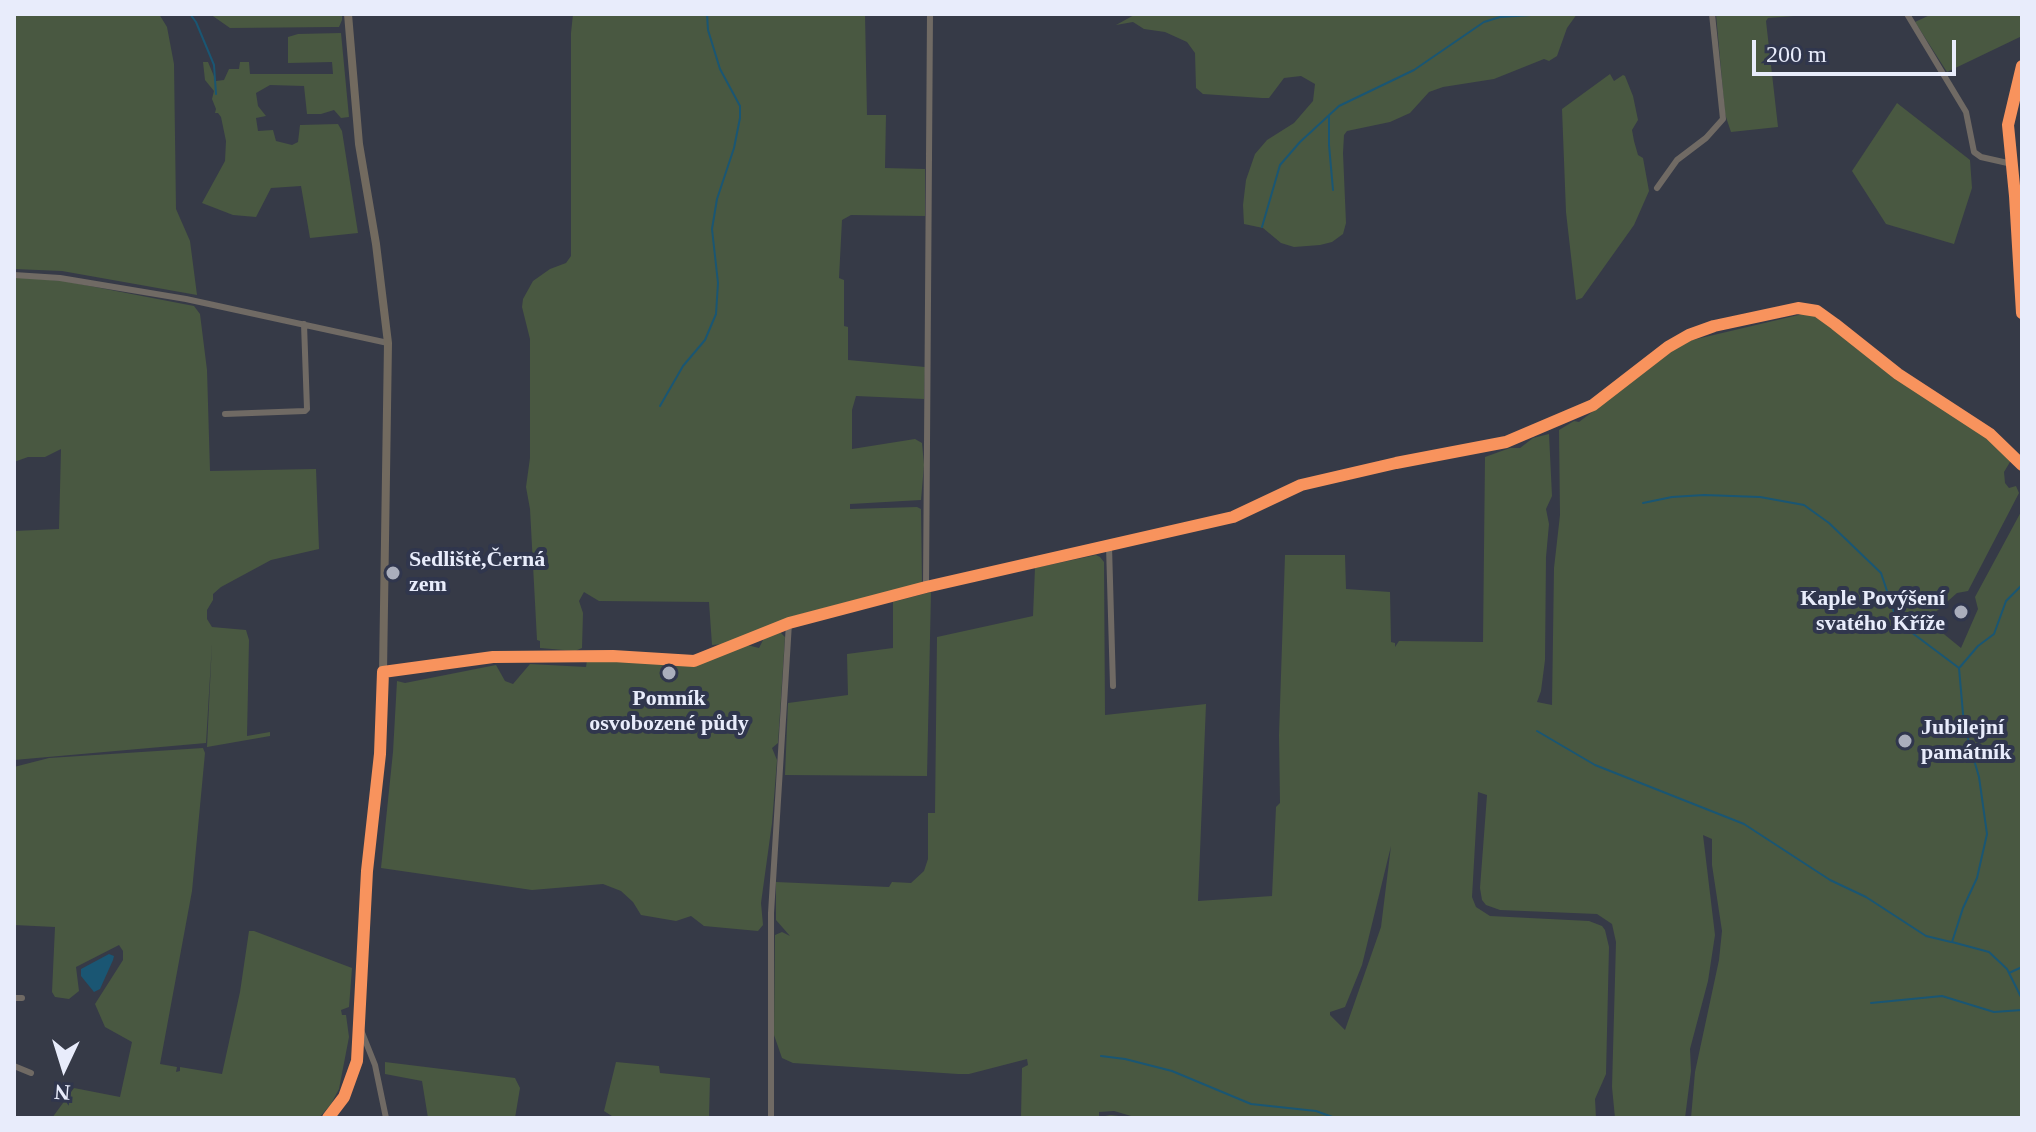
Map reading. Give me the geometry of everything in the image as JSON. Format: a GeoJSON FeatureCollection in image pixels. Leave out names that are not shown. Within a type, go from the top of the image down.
{"type":"FeatureCollection","features":[{"type":"Feature","properties":{"kind":"main road"},"geometry":{"type":"LineString","coordinates":[[328,1118],[351,1084],[357,1061],[367,871],[379,767],[383,672],[388,343],[378,257],[359,144],[348,14]]}},
{"type":"Feature","properties":{"kind":"street"},"geometry":{"type":"LineString","coordinates":[[926,587],[930,14]]}},
{"type":"Feature","properties":{"kind":"street"},"geometry":{"type":"LineString","coordinates":[[1657,188],[1677,160],[1706,138],[1723,119],[1712,14]]}},
{"type":"Feature","properties":{"kind":"street"},"geometry":{"type":"LineString","coordinates":[[1907,14],[1966,112],[1974,152],[1981,157],[2012,164]]}},
{"type":"Feature","properties":{"kind":"street"},"geometry":{"type":"LineString","coordinates":[[2022,66],[2008,125],[2022,313]]}},
{"type":"Feature","properties":{"kind":"street"},"geometry":{"type":"LineString","coordinates":[[14,275],[60,278],[170,296],[388,343]]}},
{"type":"Feature","properties":{"kind":"street"},"geometry":{"type":"LineString","coordinates":[[383,672],[493,657],[613,656],[694,661],[789,623],[926,587],[1233,517],[1301,485],[1506,442],[1593,405],[1668,347],[1689,335],[1714,326],[1798,308],[1817,311],[1898,374],[1990,434],[2022,465]]}},
{"type":"Feature","properties":{"kind":"street"},"geometry":{"type":"LineString","coordinates":[[225,414],[307,409],[304,324]]}},
{"type":"Feature","properties":{"kind":"street"},"geometry":{"type":"LineString","coordinates":[[1109,546],[1113,686]]}},
{"type":"Feature","properties":{"kind":"street"},"geometry":{"type":"LineString","coordinates":[[771,1118],[772,900],[789,623]]}},
{"type":"Feature","properties":{"kind":"street"},"geometry":{"type":"LineString","coordinates":[[14,998],[22,998]]}},
{"type":"Feature","properties":{"kind":"street"},"geometry":{"type":"LineString","coordinates":[[359,1026],[375,1065],[386,1118]]}},
{"type":"Feature","properties":{"kind":"street"},"geometry":{"type":"LineString","coordinates":[[14,1066],[31,1073]]}},
{"type":"Feature","properties":{"kind":"green space"},"geometry":{"type":"Polygon","coordinates":[[[14,14],[159,14],[167,27],[174,64],[176,209],[190,241],[197,295],[62,271],[14,269],[14,14]]]}},
{"type":"Feature","properties":{"kind":"green space"},"geometry":{"type":"Polygon","coordinates":[[[210,14],[342,14],[342,20],[339,27],[230,28],[210,14]]]}},
{"type":"Feature","properties":{"kind":"green space"},"geometry":{"type":"Polygon","coordinates":[[[573,14],[865,14],[867,115],[886,115],[885,168],[925,169],[925,216],[851,215],[842,220],[839,278],[844,280],[848,360],[925,367],[924,399],[856,396],[852,410],[852,449],[915,439],[922,443],[924,465],[921,500],[850,504],[850,509],[921,509],[922,583],[794,616],[725,644],[712,645],[709,602],[599,601],[584,592],[579,601],[583,613],[582,648],[575,651],[540,648],[526,487],[530,458],[530,339],[522,307],[533,281],[566,263],[571,256],[573,14]]]}},
{"type":"Feature","properties":{"kind":"green space"},"geometry":{"type":"Polygon","coordinates":[[[1136,14],[1577,14],[1567,28],[1557,56],[1549,61],[1544,59],[1494,79],[1443,87],[1429,92],[1410,113],[1390,122],[1347,131],[1343,153],[1346,223],[1343,234],[1332,242],[1294,247],[1281,243],[1263,228],[1244,224],[1246,180],[1255,154],[1267,140],[1294,123],[1313,101],[1315,84],[1301,76],[1284,78],[1269,98],[1203,94],[1196,88],[1195,53],[1187,42],[1165,32],[1144,29],[1133,22],[1116,25],[1136,14]]]}},
{"type":"Feature","properties":{"kind":"green space"},"geometry":{"type":"Polygon","coordinates":[[[1716,14],[1820,14],[1768,18],[1766,21],[1778,127],[1731,132],[1725,114],[1716,14]]]}},
{"type":"Feature","properties":{"kind":"green space"},"geometry":{"type":"Polygon","coordinates":[[[1932,14],[2022,14],[2022,36],[1947,72],[1915,22],[1932,14]]]}},
{"type":"Feature","properties":{"kind":"green space"},"geometry":{"type":"Polygon","coordinates":[[[341,33],[349,117],[341,118],[334,110],[307,114],[304,86],[270,85],[256,93],[258,106],[266,116],[256,118],[258,131],[273,130],[276,141],[292,145],[298,142],[300,125],[338,124],[342,131],[358,233],[310,238],[301,186],[271,188],[256,217],[233,215],[202,203],[225,161],[226,141],[221,117],[215,113],[214,91],[205,80],[203,62],[208,62],[216,81],[224,80],[229,69],[239,69],[240,62],[249,62],[250,74],[333,74],[332,62],[288,63],[288,37],[341,33]]]}},
{"type":"Feature","properties":{"kind":"green space"},"geometry":{"type":"Polygon","coordinates":[[[1610,74],[1614,81],[1625,76],[1633,96],[1638,120],[1632,130],[1638,155],[1643,158],[1649,191],[1634,225],[1582,298],[1576,300],[1566,212],[1562,109],[1610,74]]]}},
{"type":"Feature","properties":{"kind":"green space"},"geometry":{"type":"Polygon","coordinates":[[[1897,103],[1970,160],[1972,188],[1954,244],[1886,224],[1852,171],[1897,103]]]}},
{"type":"Feature","properties":{"kind":"green space"},"geometry":{"type":"Polygon","coordinates":[[[14,277],[64,281],[194,306],[200,314],[207,370],[210,471],[316,469],[319,549],[271,560],[221,587],[213,594],[207,610],[207,619],[212,627],[246,630],[249,640],[247,736],[270,732],[270,736],[207,747],[212,643],[206,743],[14,760],[14,531],[59,529],[61,449],[45,457],[28,457],[14,462],[14,277]]]}},
{"type":"Feature","properties":{"kind":"green space"},"geometry":{"type":"Polygon","coordinates":[[[1811,312],[1895,374],[2006,449],[2013,457],[2004,472],[2005,483],[2009,488],[2016,486],[2019,493],[1968,591],[1957,593],[1930,617],[1934,626],[1961,648],[1978,609],[1975,597],[2022,510],[2022,1118],[1691,1118],[1695,1072],[1719,960],[1722,931],[1712,865],[1712,839],[1703,835],[1715,935],[1708,981],[1690,1049],[1691,1071],[1685,1118],[1615,1118],[1612,1087],[1616,942],[1612,924],[1597,914],[1500,910],[1486,905],[1480,888],[1487,795],[1478,792],[1472,897],[1476,907],[1490,916],[1589,921],[1605,930],[1609,947],[1606,1074],[1595,1099],[1596,1118],[1138,1118],[1114,1111],[1099,1112],[1099,1117],[1135,1118],[1021,1118],[1022,1068],[1028,1065],[1027,1059],[958,1074],[793,1063],[782,1058],[774,1035],[775,935],[782,932],[790,936],[776,920],[776,882],[889,887],[892,882],[911,883],[924,871],[928,859],[928,813],[935,813],[937,637],[1033,616],[1035,568],[1096,555],[1100,557],[1104,562],[1105,715],[1206,704],[1198,901],[1272,896],[1276,807],[1280,803],[1285,555],[1345,555],[1346,589],[1390,592],[1391,642],[1395,643],[1395,647],[1399,641],[1483,642],[1485,457],[1510,448],[1520,448],[1533,438],[1549,434],[1552,496],[1546,509],[1549,524],[1545,660],[1537,702],[1552,705],[1554,568],[1560,515],[1559,430],[1574,421],[1579,422],[1684,342],[1811,312]],[[1391,846],[1362,965],[1345,1007],[1330,1012],[1345,1030],[1381,927],[1391,846]]]}},
{"type":"Feature","properties":{"kind":"green space"},"geometry":{"type":"Polygon","coordinates":[[[931,592],[927,776],[785,775],[788,703],[848,695],[847,654],[893,648],[893,602],[931,592]]]}},
{"type":"Feature","properties":{"kind":"green space"},"geometry":{"type":"Polygon","coordinates":[[[780,632],[785,637],[778,743],[772,748],[777,760],[761,903],[763,925],[758,931],[704,926],[691,916],[676,921],[641,915],[621,891],[603,884],[532,890],[381,868],[397,681],[405,683],[496,665],[505,681],[513,684],[530,664],[586,667],[587,660],[701,663],[747,645],[759,648],[764,638],[780,632]]]}},
{"type":"Feature","properties":{"kind":"green space"},"geometry":{"type":"Polygon","coordinates":[[[203,748],[192,891],[160,1064],[177,1067],[176,1072],[180,1071],[180,1067],[222,1074],[240,992],[249,931],[254,931],[352,968],[349,1007],[341,1010],[342,1015],[346,1015],[349,1037],[339,1089],[319,1118],[52,1118],[74,1088],[120,1097],[132,1042],[105,1027],[95,1004],[123,960],[123,951],[119,945],[76,967],[79,991],[69,999],[55,997],[52,992],[55,927],[14,925],[14,767],[49,758],[203,748]]]}},
{"type":"Feature","properties":{"kind":"green space"},"geometry":{"type":"Polygon","coordinates":[[[385,1062],[515,1078],[520,1088],[515,1118],[428,1118],[422,1081],[385,1074],[385,1062]]]}},
{"type":"Feature","properties":{"kind":"green space"},"geometry":{"type":"Polygon","coordinates":[[[616,1062],[659,1066],[660,1073],[710,1078],[709,1118],[615,1118],[604,1111],[616,1062]]]}},
{"type":"Feature","properties":{"kind":"water"},"geometry":{"type":"Polygon","coordinates":[[[109,954],[114,956],[113,960],[100,989],[94,992],[81,976],[81,969],[109,954]]]}},
{"type":"Feature","properties":{"kind":"waterway"},"geometry":{"type":"LineString","coordinates":[[190,14],[214,65],[216,94]]}},
{"type":"Feature","properties":{"kind":"waterway"},"geometry":{"type":"LineString","coordinates":[[660,406],[683,366],[705,340],[716,314],[718,283],[712,229],[717,199],[734,148],[740,118],[740,106],[720,69],[708,30],[707,14]]}},
{"type":"Feature","properties":{"kind":"waterway"},"geometry":{"type":"LineString","coordinates":[[1262,227],[1280,165],[1339,106],[1414,70],[1484,22],[1500,17],[1546,14]]}},
{"type":"Feature","properties":{"kind":"waterway"},"geometry":{"type":"LineString","coordinates":[[1329,115],[1333,190]]}},
{"type":"Feature","properties":{"kind":"waterway"},"geometry":{"type":"LineString","coordinates":[[1643,503],[1704,495],[1760,497],[1804,505],[1829,523],[1881,573],[1894,612],[1911,632],[1959,668],[1964,725],[1979,777],[1987,834],[1977,878],[1952,942],[1989,952],[2007,969],[2022,999]]}},
{"type":"Feature","properties":{"kind":"waterway"},"geometry":{"type":"LineString","coordinates":[[1960,667],[1978,646],[1994,634],[2006,601],[2022,585]]}},
{"type":"Feature","properties":{"kind":"waterway"},"geometry":{"type":"LineString","coordinates":[[1537,731],[1595,765],[1744,824],[1830,880],[1866,897],[1926,936],[1951,942]]}},
{"type":"Feature","properties":{"kind":"waterway"},"geometry":{"type":"LineString","coordinates":[[2009,973],[2022,967]]}},
{"type":"Feature","properties":{"kind":"waterway"},"geometry":{"type":"LineString","coordinates":[[1871,1003],[1942,996],[1994,1012],[2022,1010]]}},
{"type":"Feature","properties":{"kind":"waterway"},"geometry":{"type":"LineString","coordinates":[[1101,1056],[1172,1071],[1251,1104],[1316,1111],[1335,1118]]}},
{"type":"Feature","properties":{"kind":"cycle path"},"geometry":{"type":"LineString","coordinates":[[2022,66],[2008,125],[2022,313]]}},
{"type":"Feature","properties":{"kind":"cycle path"},"geometry":{"type":"LineString","coordinates":[[328,1118],[344,1097],[357,1061],[367,871],[380,754],[383,672],[493,657],[613,656],[694,661],[789,623],[926,587],[1233,517],[1301,485],[1506,442],[1593,405],[1668,347],[1689,335],[1714,326],[1798,308],[1817,311],[1898,374],[1990,434],[2022,465]]}},
{"type":"Feature","properties":{"kind":"place","name":"Sedliště,Černá zem"},"geometry":{"type":"Point","coordinates":[393,573]}},
{"type":"Feature","properties":{"kind":"place","name":"Kaple Povýšení svatého Kříže"},"geometry":{"type":"Point","coordinates":[1961,612]}},
{"type":"Feature","properties":{"kind":"place","name":"Pomník osvobozené půdy"},"geometry":{"type":"Point","coordinates":[669,673]}},
{"type":"Feature","properties":{"kind":"place","name":"Jubilejní památník"},"geometry":{"type":"Point","coordinates":[1905,741]}}]}
